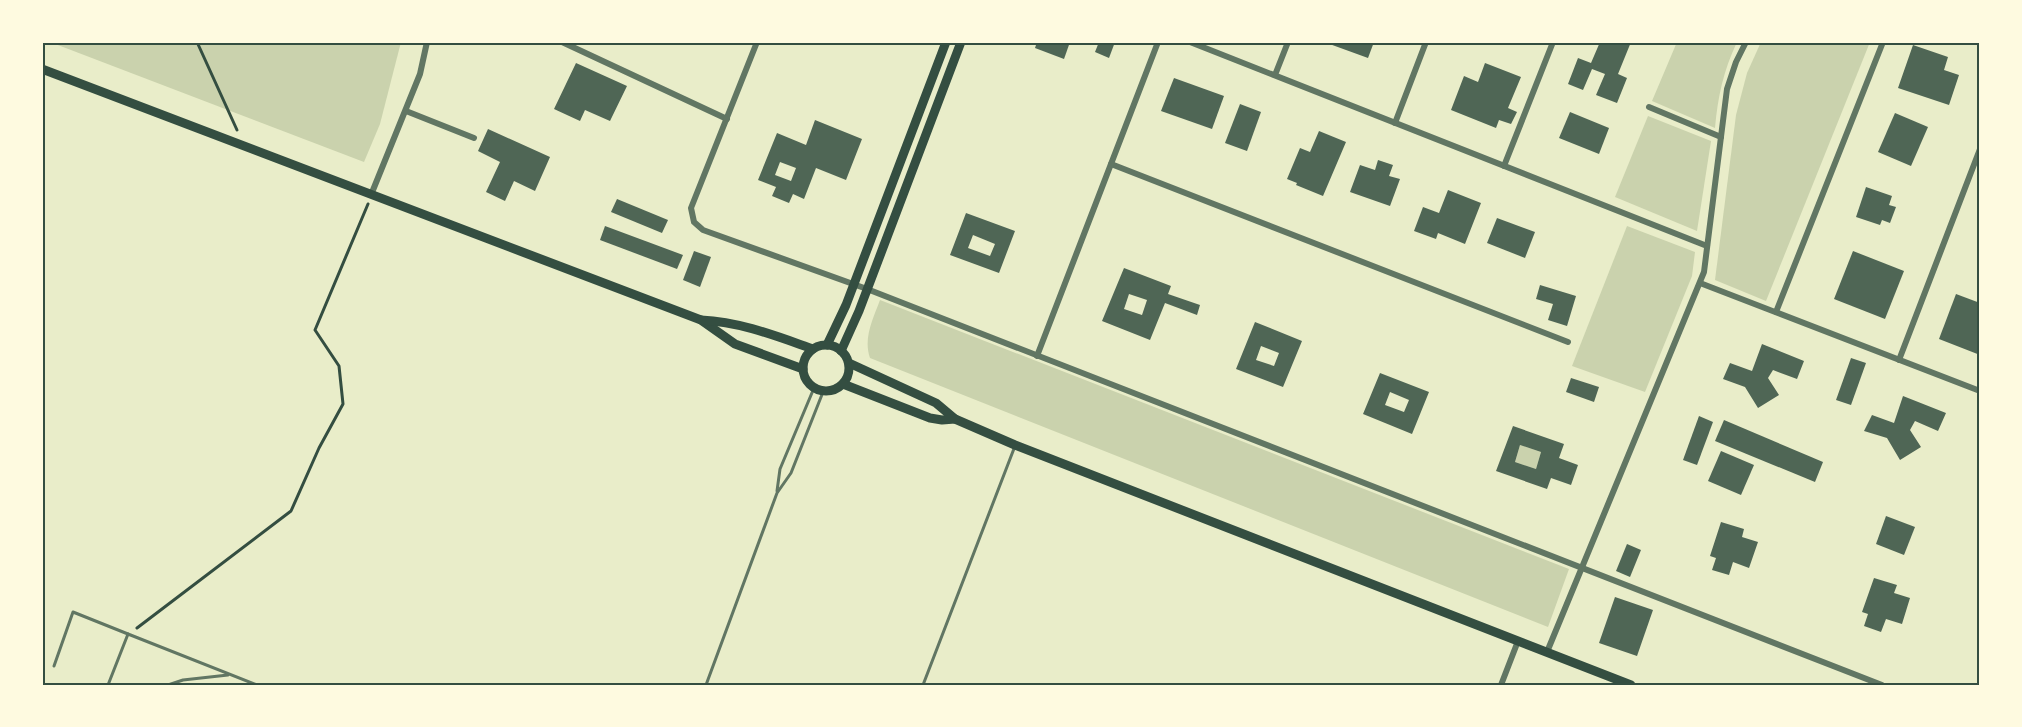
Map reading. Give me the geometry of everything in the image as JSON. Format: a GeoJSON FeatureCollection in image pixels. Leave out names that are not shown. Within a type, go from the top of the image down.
{"type":"FeatureCollection","features":[{"type":"Feature","properties":{"kind":"main road"},"geometry":{"type":"LineString","coordinates":[[827,345],[854,285],[946,42]]}},
{"type":"Feature","properties":{"kind":"main road"},"geometry":{"type":"LineString","coordinates":[[841,351],[961,42]]}},
{"type":"Feature","properties":{"kind":"main road"},"geometry":{"type":"LineString","coordinates":[[42,69],[701,320],[735,344],[803,369]]}},
{"type":"Feature","properties":{"kind":"main road"},"geometry":{"type":"LineString","coordinates":[[701,320],[745,325],[813,349],[827,345],[841,351],[849,363],[936,403],[955,419],[1015,445],[1631,685]]}},
{"type":"Feature","properties":{"kind":"main road"},"geometry":{"type":"LineString","coordinates":[[813,349],[804,361],[803,369],[804,376],[818,390],[837,389],[843,384],[847,378],[849,363]]}},
{"type":"Feature","properties":{"kind":"main road"},"geometry":{"type":"LineString","coordinates":[[843,384],[930,418],[955,419]]}},
{"type":"Feature","properties":{"kind":"street"},"geometry":{"type":"LineString","coordinates":[[371,195],[420,74],[427,42]]}},
{"type":"Feature","properties":{"kind":"street"},"geometry":{"type":"LineString","coordinates":[[562,42],[727,119]]}},
{"type":"Feature","properties":{"kind":"street"},"geometry":{"type":"LineString","coordinates":[[757,42],[691,207],[694,222],[704,230],[867,289],[1882,685]]}},
{"type":"Feature","properties":{"kind":"street"},"geometry":{"type":"LineString","coordinates":[[1037,356],[1158,42]]}},
{"type":"Feature","properties":{"kind":"street"},"geometry":{"type":"LineString","coordinates":[[1190,42],[1707,246]]}},
{"type":"Feature","properties":{"kind":"street"},"geometry":{"type":"LineString","coordinates":[[1275,75],[1288,42]]}},
{"type":"Feature","properties":{"kind":"street"},"geometry":{"type":"LineString","coordinates":[[1395,123],[1426,42]]}},
{"type":"Feature","properties":{"kind":"street"},"geometry":{"type":"LineString","coordinates":[[1504,166],[1553,42]]}},
{"type":"Feature","properties":{"kind":"street"},"geometry":{"type":"LineString","coordinates":[[1547,652],[1704,272],[1727,90],[1736,62],[1746,42]]}},
{"type":"Feature","properties":{"kind":"street"},"geometry":{"type":"LineString","coordinates":[[1776,312],[1883,42]]}},
{"type":"Feature","properties":{"kind":"street"},"geometry":{"type":"LineString","coordinates":[[1649,107],[1721,137]]}},
{"type":"Feature","properties":{"kind":"street"},"geometry":{"type":"LineString","coordinates":[[406,111],[474,138]]}},
{"type":"Feature","properties":{"kind":"street"},"geometry":{"type":"LineString","coordinates":[[1899,360],[1980,149]]}},
{"type":"Feature","properties":{"kind":"street"},"geometry":{"type":"LineString","coordinates":[[1111,164],[1568,342]]}},
{"type":"Feature","properties":{"kind":"street"},"geometry":{"type":"LineString","coordinates":[[1700,283],[1980,391]]}},
{"type":"Feature","properties":{"kind":"street"},"geometry":{"type":"LineString","coordinates":[[1502,685],[1518,641]]}},
{"type":"Feature","properties":{"kind":"lane"},"geometry":{"type":"LineString","coordinates":[[706,685],[777,493],[790,473],[818,390]]}},
{"type":"Feature","properties":{"kind":"lane"},"geometry":{"type":"LineString","coordinates":[[777,493],[780,469],[818,390]]}},
{"type":"Feature","properties":{"kind":"lane"},"geometry":{"type":"LineString","coordinates":[[923,685],[1015,445]]}},
{"type":"Feature","properties":{"kind":"lane"},"geometry":{"type":"LineString","coordinates":[[54,666],[74,612],[257,685]]}},
{"type":"Feature","properties":{"kind":"lane"},"geometry":{"type":"LineString","coordinates":[[108,685],[128,634]]}},
{"type":"Feature","properties":{"kind":"lane"},"geometry":{"type":"LineString","coordinates":[[168,685],[183,680],[230,675]]}},
{"type":"Feature","properties":{"kind":"path"},"geometry":{"type":"LineString","coordinates":[[196,42],[246,147]]}},
{"type":"Feature","properties":{"kind":"path"},"geometry":{"type":"LineString","coordinates":[[128,634],[291,511],[319,448],[344,404],[339,366],[315,330],[371,195]]}},
{"type":"Feature","properties":{"kind":"green space"},"geometry":{"type":"Polygon","coordinates":[[[50,42],[401,42],[380,124],[364,162],[50,42]]]}},
{"type":"Feature","properties":{"kind":"green space"},"geometry":{"type":"Polygon","coordinates":[[[1677,42],[1737,42],[1722,84],[1715,128],[1652,101],[1677,42]]]}},
{"type":"Feature","properties":{"kind":"green space"},"geometry":{"type":"Polygon","coordinates":[[[1761,42],[1870,42],[1766,301],[1715,280],[1736,115],[1747,73],[1761,42]]]}},
{"type":"Feature","properties":{"kind":"green space"},"geometry":{"type":"Polygon","coordinates":[[[1648,116],[1711,141],[1697,231],[1615,197],[1648,116]]]}},
{"type":"Feature","properties":{"kind":"green space"},"geometry":{"type":"Polygon","coordinates":[[[1627,226],[1695,252],[1692,276],[1645,392],[1572,366],[1627,226]]]}},
{"type":"Feature","properties":{"kind":"green space"},"geometry":{"type":"Polygon","coordinates":[[[880,300],[1569,569],[1548,627],[870,358],[868,336],[880,300]]]}},
{"type":"Feature","properties":{"kind":"green space"},"geometry":{"type":"Polygon","coordinates":[[[1520,445],[1541,452],[1536,469],[1515,462],[1520,445]]]}},
{"type":"Feature","properties":{"kind":"building"},"geometry":{"type":"Polygon","coordinates":[[[1037,42],[1070,42],[1064,59],[1035,48],[1037,42]]]}},
{"type":"Feature","properties":{"kind":"building"},"geometry":{"type":"Polygon","coordinates":[[[1099,42],[1115,42],[1109,58],[1095,52],[1099,42]]]}},
{"type":"Feature","properties":{"kind":"building"},"geometry":{"type":"Polygon","coordinates":[[[1324,42],[1374,42],[1368,58],[1324,42]]]}},
{"type":"Feature","properties":{"kind":"building"},"geometry":{"type":"Polygon","coordinates":[[[1600,42],[1631,42],[1618,74],[1627,78],[1617,103],[1596,95],[1605,74],[1592,69],[1583,90],[1568,84],[1578,58],[1591,63],[1600,42]]]}},
{"type":"Feature","properties":{"kind":"building"},"geometry":{"type":"Polygon","coordinates":[[[1913,45],[1948,57],[1944,70],[1959,75],[1949,105],[1898,88],[1913,45]]]}},
{"type":"Feature","properties":{"kind":"building"},"geometry":{"type":"Polygon","coordinates":[[[576,63],[627,86],[610,121],[585,110],[580,121],[554,109],[576,63]]]}},
{"type":"Feature","properties":{"kind":"building"},"geometry":{"type":"Polygon","coordinates":[[[1485,63],[1521,77],[1508,108],[1517,112],[1511,124],[1499,120],[1496,128],[1451,110],[1464,76],[1478,82],[1485,63]]]}},
{"type":"Feature","properties":{"kind":"building"},"geometry":{"type":"Polygon","coordinates":[[[1174,78],[1224,96],[1212,129],[1161,111],[1174,78]]]}},
{"type":"Feature","properties":{"kind":"building"},"geometry":{"type":"Polygon","coordinates":[[[1240,104],[1261,112],[1247,151],[1225,143],[1240,104]]]}},
{"type":"Feature","properties":{"kind":"building"},"geometry":{"type":"Polygon","coordinates":[[[1570,112],[1609,128],[1599,154],[1559,138],[1570,112]]]}},
{"type":"Feature","properties":{"kind":"building"},"geometry":{"type":"Polygon","coordinates":[[[1895,113],[1928,127],[1911,166],[1878,152],[1895,113]]]}},
{"type":"Feature","properties":{"kind":"building"},"geometry":{"type":"Polygon","coordinates":[[[815,120],[862,139],[846,180],[816,168],[804,199],[793,194],[789,203],[772,196],[776,187],[758,180],[777,133],[806,145],[815,120]],[[780,162],[775,175],[791,181],[796,168],[780,162]]]}},
{"type":"Feature","properties":{"kind":"building"},"geometry":{"type":"Polygon","coordinates":[[[488,129],[550,157],[535,191],[514,181],[505,201],[486,192],[500,162],[478,151],[488,129]]]}},
{"type":"Feature","properties":{"kind":"building"},"geometry":{"type":"Polygon","coordinates":[[[1319,131],[1346,142],[1323,196],[1287,179],[1300,148],[1310,152],[1319,131]]]}},
{"type":"Feature","properties":{"kind":"building"},"geometry":{"type":"Polygon","coordinates":[[[1378,160],[1393,165],[1389,176],[1400,179],[1390,206],[1350,192],[1360,165],[1375,170],[1378,160]]]}},
{"type":"Feature","properties":{"kind":"building"},"geometry":{"type":"Polygon","coordinates":[[[1866,187],[1892,196],[1889,205],[1896,207],[1890,223],[1882,220],[1880,225],[1856,217],[1866,187]]]}},
{"type":"Feature","properties":{"kind":"building"},"geometry":{"type":"Polygon","coordinates":[[[1448,190],[1481,203],[1465,244],[1438,233],[1436,239],[1414,231],[1423,207],[1439,213],[1448,190]]]}},
{"type":"Feature","properties":{"kind":"building"},"geometry":{"type":"Polygon","coordinates":[[[617,199],[668,220],[662,233],[611,212],[617,199]]]}},
{"type":"Feature","properties":{"kind":"building"},"geometry":{"type":"Polygon","coordinates":[[[966,213],[1015,231],[999,273],[950,255],[966,213]],[[973,235],[968,248],[990,256],[995,244],[973,235]]]}},
{"type":"Feature","properties":{"kind":"building"},"geometry":{"type":"Polygon","coordinates":[[[1497,218],[1535,232],[1525,258],[1487,243],[1497,218]]]}},
{"type":"Feature","properties":{"kind":"building"},"geometry":{"type":"Polygon","coordinates":[[[605,226],[683,255],[677,269],[600,240],[605,226]]]}},
{"type":"Feature","properties":{"kind":"building"},"geometry":{"type":"Polygon","coordinates":[[[694,251],[711,257],[700,287],[683,280],[694,251]]]}},
{"type":"Feature","properties":{"kind":"building"},"geometry":{"type":"Polygon","coordinates":[[[1853,251],[1904,271],[1885,319],[1834,299],[1853,251]]]}},
{"type":"Feature","properties":{"kind":"building"},"geometry":{"type":"Polygon","coordinates":[[[1124,268],[1171,286],[1168,294],[1200,305],[1197,315],[1165,303],[1150,340],[1102,321],[1124,268]],[[1129,294],[1124,309],[1142,315],[1147,300],[1129,294]]]}},
{"type":"Feature","properties":{"kind":"building"},"geometry":{"type":"Polygon","coordinates":[[[1540,285],[1576,296],[1567,326],[1548,320],[1553,304],[1536,299],[1540,285]]]}},
{"type":"Feature","properties":{"kind":"building"},"geometry":{"type":"Polygon","coordinates":[[[1956,294],[1980,303],[1980,355],[1939,339],[1956,294]]]}},
{"type":"Feature","properties":{"kind":"building"},"geometry":{"type":"Polygon","coordinates":[[[1255,322],[1302,341],[1283,387],[1236,369],[1255,322]],[[1261,346],[1256,360],[1274,366],[1279,353],[1261,346]]]}},
{"type":"Feature","properties":{"kind":"building"},"geometry":{"type":"Polygon","coordinates":[[[1762,344],[1804,361],[1797,379],[1773,370],[1768,378],[1779,395],[1758,408],[1745,387],[1723,379],[1730,363],[1752,371],[1762,344]]]}},
{"type":"Feature","properties":{"kind":"building"},"geometry":{"type":"Polygon","coordinates":[[[1851,358],[1866,363],[1851,405],[1836,400],[1851,358]]]}},
{"type":"Feature","properties":{"kind":"building"},"geometry":{"type":"Polygon","coordinates":[[[1380,373],[1429,392],[1412,434],[1363,414],[1380,373]],[[1390,392],[1385,405],[1404,412],[1409,400],[1390,392]]]}},
{"type":"Feature","properties":{"kind":"building"},"geometry":{"type":"Polygon","coordinates":[[[1571,378],[1599,387],[1594,402],[1566,392],[1571,378]]]}},
{"type":"Feature","properties":{"kind":"building"},"geometry":{"type":"Polygon","coordinates":[[[1903,396],[1946,413],[1938,431],[1915,421],[1910,430],[1921,447],[1900,460],[1887,438],[1864,431],[1872,415],[1894,423],[1903,396]]]}},
{"type":"Feature","properties":{"kind":"building"},"geometry":{"type":"Polygon","coordinates":[[[1699,416],[1713,422],[1697,465],[1683,460],[1699,416]]]}},
{"type":"Feature","properties":{"kind":"building"},"geometry":{"type":"Polygon","coordinates":[[[1724,420],[1823,462],[1815,482],[1715,441],[1724,420]]]}},
{"type":"Feature","properties":{"kind":"building"},"geometry":{"type":"Polygon","coordinates":[[[1513,426],[1564,444],[1559,458],[1578,465],[1571,485],[1551,478],[1547,489],[1496,471],[1513,426]],[[1520,445],[1515,462],[1536,469],[1541,452],[1520,445]]]}},
{"type":"Feature","properties":{"kind":"building"},"geometry":{"type":"Polygon","coordinates":[[[1721,451],[1754,465],[1741,495],[1708,481],[1721,451]]]}},
{"type":"Feature","properties":{"kind":"building"},"geometry":{"type":"Polygon","coordinates":[[[1886,516],[1915,527],[1904,555],[1876,544],[1886,516]]]}},
{"type":"Feature","properties":{"kind":"building"},"geometry":{"type":"Polygon","coordinates":[[[1721,522],[1744,529],[1742,537],[1758,542],[1749,568],[1733,562],[1729,575],[1712,570],[1716,558],[1710,556],[1721,522]]]}},
{"type":"Feature","properties":{"kind":"building"},"geometry":{"type":"Polygon","coordinates":[[[1627,544],[1641,550],[1630,577],[1616,571],[1627,544]]]}},
{"type":"Feature","properties":{"kind":"building"},"geometry":{"type":"Polygon","coordinates":[[[1874,578],[1897,585],[1894,593],[1910,598],[1902,624],[1886,619],[1881,632],[1864,626],[1868,614],[1862,612],[1874,578]]]}},
{"type":"Feature","properties":{"kind":"building"},"geometry":{"type":"Polygon","coordinates":[[[1615,597],[1653,610],[1637,656],[1599,643],[1615,597]]]}}]}
